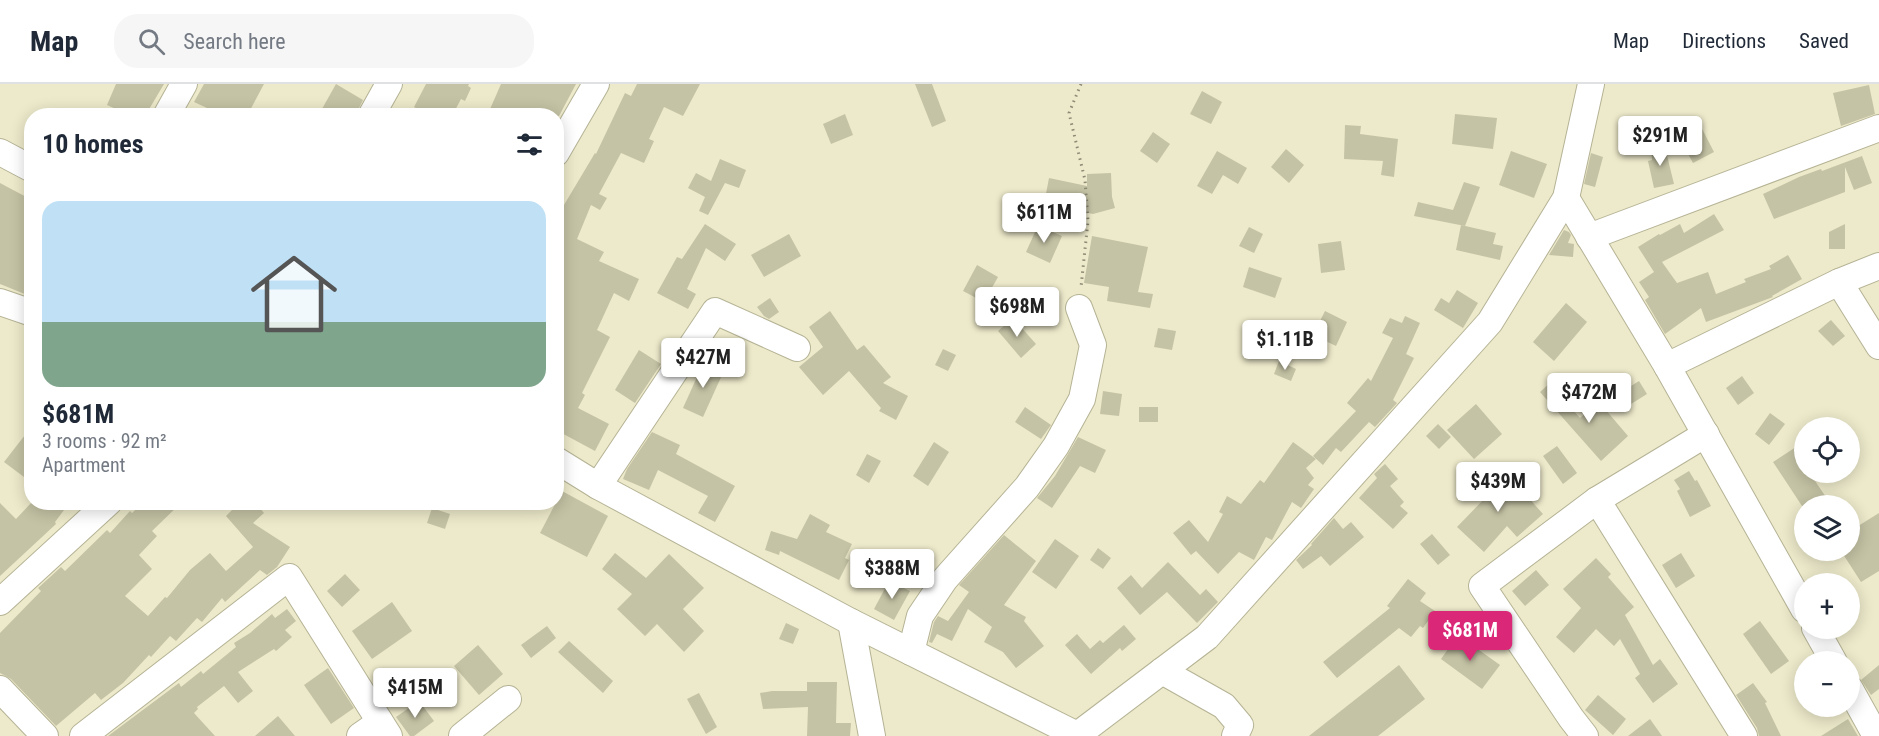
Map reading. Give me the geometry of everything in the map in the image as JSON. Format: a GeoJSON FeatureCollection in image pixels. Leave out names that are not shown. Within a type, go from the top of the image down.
{"type":"FeatureCollection","features":[{"type":"Feature","properties":{"kind":"street"},"geometry":{"type":"LineString","coordinates":[[170,108],[184,84]]}},
{"type":"Feature","properties":{"kind":"street"},"geometry":{"type":"LineString","coordinates":[[375,108],[388,84]]}},
{"type":"Feature","properties":{"kind":"street"},"geometry":{"type":"LineString","coordinates":[[564,139],[596,84]]}},
{"type":"Feature","properties":{"kind":"street"},"geometry":{"type":"LineString","coordinates":[[564,465],[598,486],[850,622],[1076,736],[1207,637],[1490,322],[1566,198],[1591,84]]}},
{"type":"Feature","properties":{"kind":"street"},"geometry":{"type":"LineString","coordinates":[[1589,237],[1879,128]]}},
{"type":"Feature","properties":{"kind":"street"},"geometry":{"type":"LineString","coordinates":[[0,152],[24,165]]}},
{"type":"Feature","properties":{"kind":"street"},"geometry":{"type":"LineString","coordinates":[[1566,198],[1667,366],[1794,591]]}},
{"type":"Feature","properties":{"kind":"street"},"geometry":{"type":"LineString","coordinates":[[1667,366],[1839,282],[1879,266]]}},
{"type":"Feature","properties":{"kind":"street"},"geometry":{"type":"LineString","coordinates":[[1839,282],[1879,346]]}},
{"type":"Feature","properties":{"kind":"street"},"geometry":{"type":"LineString","coordinates":[[0,302],[24,310]]}},
{"type":"Feature","properties":{"kind":"street"},"geometry":{"type":"LineString","coordinates":[[911,652],[920,616],[945,579],[1027,487],[1056,446],[1082,399],[1093,345],[1079,308]]}},
{"type":"Feature","properties":{"kind":"street"},"geometry":{"type":"LineString","coordinates":[[598,486],[715,311],[797,348]]}},
{"type":"Feature","properties":{"kind":"street"},"geometry":{"type":"LineString","coordinates":[[1585,736],[1482,586],[1597,500],[1706,434]]}},
{"type":"Feature","properties":{"kind":"street"},"geometry":{"type":"LineString","coordinates":[[1597,500],[1744,736]]}},
{"type":"Feature","properties":{"kind":"street"},"geometry":{"type":"LineString","coordinates":[[0,602],[100,510]]}},
{"type":"Feature","properties":{"kind":"street"},"geometry":{"type":"LineString","coordinates":[[83,736],[289,577],[376,731]]}},
{"type":"Feature","properties":{"kind":"street"},"geometry":{"type":"LineString","coordinates":[[850,622],[872,736]]}},
{"type":"Feature","properties":{"kind":"street"},"geometry":{"type":"LineString","coordinates":[[1162,671],[1224,706],[1240,725],[1235,736]]}},
{"type":"Feature","properties":{"kind":"street"},"geometry":{"type":"LineString","coordinates":[[0,689],[45,736]]}},
{"type":"Feature","properties":{"kind":"street"},"geometry":{"type":"LineString","coordinates":[[462,736],[508,699]]}},
{"type":"Feature","properties":{"kind":"street"},"geometry":{"type":"LineString","coordinates":[[1860,707],[1876,736]]}},
{"type":"Feature","properties":{"kind":"path"},"geometry":{"type":"LineString","coordinates":[[1079,308],[1088,221],[1085,180],[1069,113],[1081,84]]}},
{"type":"Feature","properties":{"kind":"building"},"geometry":{"type":"Polygon","coordinates":[[[116,84],[164,84],[150,108],[114,108],[107,105],[116,84]]]}},
{"type":"Feature","properties":{"kind":"building"},"geometry":{"type":"Polygon","coordinates":[[[204,84],[264,84],[251,108],[207,108],[194,102],[204,84]]]}},
{"type":"Feature","properties":{"kind":"building"},"geometry":{"type":"Polygon","coordinates":[[[336,84],[363,100],[359,108],[322,108],[336,84]]]}},
{"type":"Feature","properties":{"kind":"building"},"geometry":{"type":"Polygon","coordinates":[[[426,84],[469,84],[471,88],[465,101],[461,99],[456,108],[414,107],[426,84]]]}},
{"type":"Feature","properties":{"kind":"building"},"geometry":{"type":"Polygon","coordinates":[[[501,84],[576,84],[563,108],[490,108],[501,84]]]}},
{"type":"Feature","properties":{"kind":"building"},"geometry":{"type":"Polygon","coordinates":[[[637,84],[700,84],[683,116],[664,107],[649,139],[654,141],[644,163],[621,153],[599,194],[607,198],[600,210],[591,205],[577,239],[604,252],[599,261],[639,279],[629,301],[614,293],[597,330],[610,337],[582,393],[585,395],[578,408],[609,424],[595,451],[564,434],[564,205],[596,154],[625,93],[631,96],[637,84]]]}},
{"type":"Feature","properties":{"kind":"building"},"geometry":{"type":"Polygon","coordinates":[[[915,84],[932,84],[946,121],[932,127],[915,84]]]}},
{"type":"Feature","properties":{"kind":"building"},"geometry":{"type":"Polygon","coordinates":[[[1869,85],[1875,114],[1841,126],[1833,93],[1869,85]]]}},
{"type":"Feature","properties":{"kind":"building"},"geometry":{"type":"Polygon","coordinates":[[[1202,91],[1222,102],[1211,124],[1190,114],[1202,91]]]}},
{"type":"Feature","properties":{"kind":"building"},"geometry":{"type":"Polygon","coordinates":[[[845,114],[853,135],[831,144],[823,124],[845,114]]]}},
{"type":"Feature","properties":{"kind":"building"},"geometry":{"type":"Polygon","coordinates":[[[1455,114],[1497,118],[1493,149],[1452,144],[1455,114]]]}},
{"type":"Feature","properties":{"kind":"building"},"geometry":{"type":"Polygon","coordinates":[[[1696,117],[1714,152],[1693,163],[1674,128],[1696,117]]]}},
{"type":"Feature","properties":{"kind":"building"},"geometry":{"type":"Polygon","coordinates":[[[1345,125],[1361,126],[1360,134],[1398,139],[1394,177],[1381,175],[1383,161],[1344,159],[1345,125]]]}},
{"type":"Feature","properties":{"kind":"building"},"geometry":{"type":"Polygon","coordinates":[[[1153,132],[1170,144],[1157,163],[1140,151],[1153,132]]]}},
{"type":"Feature","properties":{"kind":"building"},"geometry":{"type":"Polygon","coordinates":[[[1664,143],[1674,184],[1654,188],[1648,161],[1652,160],[1651,144],[1664,143]]]}},
{"type":"Feature","properties":{"kind":"building"},"geometry":{"type":"Polygon","coordinates":[[[1286,149],[1304,165],[1289,183],[1271,167],[1286,149]]]}},
{"type":"Feature","properties":{"kind":"building"},"geometry":{"type":"Polygon","coordinates":[[[1217,151],[1247,168],[1238,184],[1223,175],[1212,194],[1197,186],[1217,151]]]}},
{"type":"Feature","properties":{"kind":"building"},"geometry":{"type":"Polygon","coordinates":[[[1511,151],[1547,164],[1534,198],[1499,185],[1511,151]]]}},
{"type":"Feature","properties":{"kind":"building"},"geometry":{"type":"Polygon","coordinates":[[[1591,153],[1603,157],[1595,187],[1584,184],[1591,153]]]}},
{"type":"Feature","properties":{"kind":"building"},"geometry":{"type":"Polygon","coordinates":[[[1862,156],[1872,183],[1854,190],[1845,167],[1845,192],[1774,219],[1763,194],[1799,177],[1862,156]]]}},
{"type":"Feature","properties":{"kind":"building"},"geometry":{"type":"Polygon","coordinates":[[[720,159],[746,170],[739,188],[725,183],[708,215],[699,211],[705,197],[688,188],[696,173],[711,181],[720,159]]]}},
{"type":"Feature","properties":{"kind":"building"},"geometry":{"type":"Polygon","coordinates":[[[1111,173],[1115,208],[1093,214],[1044,204],[1049,178],[1087,186],[1087,174],[1111,173]]]}},
{"type":"Feature","properties":{"kind":"building"},"geometry":{"type":"Polygon","coordinates":[[[1464,182],[1480,187],[1465,226],[1414,216],[1418,202],[1453,210],[1464,182]]]}},
{"type":"Feature","properties":{"kind":"building"},"geometry":{"type":"Polygon","coordinates":[[[0,183],[24,196],[24,294],[0,284],[0,183]]]}},
{"type":"Feature","properties":{"kind":"building"},"geometry":{"type":"Polygon","coordinates":[[[1714,214],[1724,230],[1662,262],[1677,283],[1708,272],[1716,294],[1746,282],[1744,279],[1771,269],[1769,266],[1788,255],[1802,279],[1773,297],[1706,322],[1701,308],[1665,334],[1645,300],[1649,297],[1639,282],[1654,272],[1638,247],[1680,224],[1684,233],[1714,214]]]}},
{"type":"Feature","properties":{"kind":"building"},"geometry":{"type":"Polygon","coordinates":[[[705,224],[736,244],[725,261],[706,248],[687,289],[696,294],[688,309],[657,293],[677,257],[682,259],[705,224]]]}},
{"type":"Feature","properties":{"kind":"building"},"geometry":{"type":"Polygon","coordinates":[[[1845,224],[1845,249],[1829,249],[1829,232],[1845,224]]]}},
{"type":"Feature","properties":{"kind":"building"},"geometry":{"type":"Polygon","coordinates":[[[1461,225],[1496,233],[1493,244],[1503,246],[1500,260],[1456,250],[1461,225]]]}},
{"type":"Feature","properties":{"kind":"building"},"geometry":{"type":"Polygon","coordinates":[[[1039,226],[1062,236],[1050,263],[1026,252],[1039,226]]]}},
{"type":"Feature","properties":{"kind":"building"},"geometry":{"type":"Polygon","coordinates":[[[1249,227],[1263,234],[1254,253],[1239,246],[1249,227]]]}},
{"type":"Feature","properties":{"kind":"building"},"geometry":{"type":"Polygon","coordinates":[[[1564,230],[1571,235],[1568,243],[1574,244],[1573,257],[1549,255],[1564,230]]]}},
{"type":"Feature","properties":{"kind":"building"},"geometry":{"type":"Polygon","coordinates":[[[789,234],[801,256],[764,277],[751,255],[789,234]]]}},
{"type":"Feature","properties":{"kind":"building"},"geometry":{"type":"Polygon","coordinates":[[[1092,236],[1148,247],[1138,292],[1153,294],[1150,308],[1107,301],[1109,287],[1084,283],[1092,236]]]}},
{"type":"Feature","properties":{"kind":"building"},"geometry":{"type":"Polygon","coordinates":[[[1341,241],[1345,270],[1321,273],[1318,244],[1341,241]]]}},
{"type":"Feature","properties":{"kind":"building"},"geometry":{"type":"Polygon","coordinates":[[[977,265],[998,277],[984,302],[963,291],[977,265]]]}},
{"type":"Feature","properties":{"kind":"building"},"geometry":{"type":"Polygon","coordinates":[[[1249,267],[1282,278],[1275,298],[1243,287],[1249,267]]]}},
{"type":"Feature","properties":{"kind":"building"},"geometry":{"type":"Polygon","coordinates":[[[1457,290],[1478,303],[1463,328],[1434,310],[1441,298],[1449,303],[1457,290]]]}},
{"type":"Feature","properties":{"kind":"building"},"geometry":{"type":"Polygon","coordinates":[[[770,298],[779,312],[769,319],[757,307],[770,298]]]}},
{"type":"Feature","properties":{"kind":"building"},"geometry":{"type":"Polygon","coordinates":[[[1566,303],[1587,322],[1554,361],[1533,342],[1566,303]]]}},
{"type":"Feature","properties":{"kind":"building"},"geometry":{"type":"Polygon","coordinates":[[[830,311],[857,350],[864,345],[891,377],[883,383],[908,396],[896,420],[879,411],[881,408],[849,371],[823,395],[799,367],[823,347],[809,327],[830,311]]]}},
{"type":"Feature","properties":{"kind":"building"},"geometry":{"type":"Polygon","coordinates":[[[1325,311],[1347,322],[1336,346],[1313,335],[1325,311]]]}},
{"type":"Feature","properties":{"kind":"building"},"geometry":{"type":"Polygon","coordinates":[[[1405,316],[1420,323],[1406,354],[1414,358],[1393,400],[1397,403],[1375,427],[1369,422],[1341,452],[1336,448],[1323,465],[1313,456],[1356,411],[1347,403],[1368,378],[1371,381],[1393,338],[1382,333],[1390,318],[1402,323],[1405,316]]]}},
{"type":"Feature","properties":{"kind":"building"},"geometry":{"type":"Polygon","coordinates":[[[1013,318],[1036,344],[1021,358],[998,331],[1013,318]]]}},
{"type":"Feature","properties":{"kind":"building"},"geometry":{"type":"Polygon","coordinates":[[[1831,320],[1845,336],[1833,346],[1818,331],[1831,320]]]}},
{"type":"Feature","properties":{"kind":"building"},"geometry":{"type":"Polygon","coordinates":[[[1158,328],[1176,331],[1172,350],[1154,347],[1158,328]]]}},
{"type":"Feature","properties":{"kind":"building"},"geometry":{"type":"Polygon","coordinates":[[[943,349],[956,355],[948,371],[935,365],[943,349]]]}},
{"type":"Feature","properties":{"kind":"building"},"geometry":{"type":"Polygon","coordinates":[[[639,350],[661,364],[635,403],[615,390],[639,350]]]}},
{"type":"Feature","properties":{"kind":"building"},"geometry":{"type":"Polygon","coordinates":[[[712,360],[722,375],[703,417],[683,408],[702,366],[712,360]]]}},
{"type":"Feature","properties":{"kind":"building"},"geometry":{"type":"Polygon","coordinates":[[[1279,361],[1296,369],[1291,381],[1274,374],[1279,361]]]}},
{"type":"Feature","properties":{"kind":"building"},"geometry":{"type":"Polygon","coordinates":[[[1742,376],[1754,393],[1738,405],[1726,388],[1742,376]]]}},
{"type":"Feature","properties":{"kind":"building"},"geometry":{"type":"Polygon","coordinates":[[[1639,381],[1647,394],[1631,404],[1623,391],[1639,381]]]}},
{"type":"Feature","properties":{"kind":"building"},"geometry":{"type":"Polygon","coordinates":[[[1550,383],[1580,418],[1599,402],[1628,436],[1601,461],[1540,392],[1550,383]]]}},
{"type":"Feature","properties":{"kind":"building"},"geometry":{"type":"Polygon","coordinates":[[[1103,391],[1122,394],[1119,416],[1100,414],[1103,391]]]}},
{"type":"Feature","properties":{"kind":"building"},"geometry":{"type":"Polygon","coordinates":[[[1476,404],[1502,434],[1474,459],[1447,430],[1476,404]]]}},
{"type":"Feature","properties":{"kind":"building"},"geometry":{"type":"Polygon","coordinates":[[[1025,407],[1051,425],[1041,439],[1015,422],[1025,407]]]}},
{"type":"Feature","properties":{"kind":"building"},"geometry":{"type":"Polygon","coordinates":[[[1139,407],[1158,407],[1158,422],[1139,422],[1139,407]]]}},
{"type":"Feature","properties":{"kind":"building"},"geometry":{"type":"Polygon","coordinates":[[[1770,413],[1785,424],[1769,445],[1755,434],[1770,413]]]}},
{"type":"Feature","properties":{"kind":"building"},"geometry":{"type":"Polygon","coordinates":[[[1438,424],[1451,437],[1439,449],[1426,436],[1438,424]]]}},
{"type":"Feature","properties":{"kind":"building"},"geometry":{"type":"Polygon","coordinates":[[[652,432],[680,445],[676,454],[735,486],[715,522],[698,513],[708,496],[658,470],[649,490],[623,479],[627,469],[652,432]]]}},
{"type":"Feature","properties":{"kind":"building"},"geometry":{"type":"Polygon","coordinates":[[[24,436],[24,477],[4,462],[24,436]]]}},
{"type":"Feature","properties":{"kind":"building"},"geometry":{"type":"Polygon","coordinates":[[[1078,437],[1106,450],[1095,473],[1080,466],[1052,508],[1037,498],[1055,476],[1078,437]]]}},
{"type":"Feature","properties":{"kind":"building"},"geometry":{"type":"Polygon","coordinates":[[[934,442],[949,452],[928,486],[913,476],[934,442]]]}},
{"type":"Feature","properties":{"kind":"building"},"geometry":{"type":"Polygon","coordinates":[[[1293,442],[1316,459],[1306,468],[1314,478],[1308,485],[1314,489],[1301,508],[1292,502],[1272,540],[1266,537],[1254,560],[1239,552],[1218,574],[1196,551],[1191,555],[1173,533],[1189,520],[1208,542],[1223,514],[1219,512],[1227,496],[1241,504],[1260,480],[1264,483],[1293,442]]]}},
{"type":"Feature","properties":{"kind":"building"},"geometry":{"type":"Polygon","coordinates":[[[1557,446],[1577,473],[1563,484],[1543,456],[1557,446]]]}},
{"type":"Feature","properties":{"kind":"building"},"geometry":{"type":"Polygon","coordinates":[[[1794,448],[1794,483],[1816,483],[1825,495],[1795,495],[1773,462],[1794,448]]]}},
{"type":"Feature","properties":{"kind":"building"},"geometry":{"type":"Polygon","coordinates":[[[867,454],[881,461],[869,483],[856,475],[867,454]]]}},
{"type":"Feature","properties":{"kind":"building"},"geometry":{"type":"Polygon","coordinates":[[[1385,464],[1398,479],[1390,486],[1404,502],[1400,506],[1408,513],[1393,529],[1359,498],[1377,478],[1374,474],[1385,464]]]}},
{"type":"Feature","properties":{"kind":"building"},"geometry":{"type":"Polygon","coordinates":[[[1483,468],[1506,496],[1518,486],[1543,514],[1517,537],[1507,526],[1484,552],[1457,527],[1486,497],[1471,478],[1483,468]]]}},
{"type":"Feature","properties":{"kind":"building"},"geometry":{"type":"Polygon","coordinates":[[[1689,471],[1695,481],[1697,480],[1711,506],[1690,517],[1677,491],[1680,489],[1674,480],[1689,471]]]}},
{"type":"Feature","properties":{"kind":"building"},"geometry":{"type":"Polygon","coordinates":[[[564,492],[608,516],[587,557],[540,533],[552,510],[564,510],[564,492]]]}},
{"type":"Feature","properties":{"kind":"building"},"geometry":{"type":"Polygon","coordinates":[[[0,503],[16,519],[24,510],[64,510],[55,522],[56,524],[0,576],[0,503]]]}},
{"type":"Feature","properties":{"kind":"building"},"geometry":{"type":"Polygon","coordinates":[[[135,510],[174,510],[152,531],[157,536],[139,555],[152,569],[125,596],[148,616],[165,597],[167,598],[190,570],[210,553],[226,571],[253,547],[226,516],[232,510],[262,510],[264,513],[253,523],[290,547],[277,567],[267,575],[260,570],[225,602],[222,598],[202,622],[197,618],[176,641],[170,636],[123,683],[101,700],[95,693],[56,726],[11,679],[0,673],[0,633],[41,591],[38,588],[61,567],[65,571],[107,530],[110,533],[130,511],[132,513],[135,510]]]}},
{"type":"Feature","properties":{"kind":"building"},"geometry":{"type":"Polygon","coordinates":[[[431,510],[450,514],[445,529],[427,523],[431,510]]]}},
{"type":"Feature","properties":{"kind":"building"},"geometry":{"type":"Polygon","coordinates":[[[1879,513],[1879,571],[1861,582],[1860,573],[1855,573],[1847,561],[1860,561],[1860,525],[1879,513]]]}},
{"type":"Feature","properties":{"kind":"building"},"geometry":{"type":"Polygon","coordinates":[[[810,514],[830,525],[826,532],[852,544],[845,558],[849,560],[839,580],[780,551],[779,555],[765,550],[771,531],[797,539],[810,514]]]}},
{"type":"Feature","properties":{"kind":"building"},"geometry":{"type":"Polygon","coordinates":[[[1334,518],[1343,529],[1351,522],[1364,537],[1330,566],[1321,556],[1303,569],[1296,560],[1312,545],[1334,518]]]}},
{"type":"Feature","properties":{"kind":"building"},"geometry":{"type":"Polygon","coordinates":[[[1432,534],[1450,555],[1438,565],[1420,544],[1432,534]]]}},
{"type":"Feature","properties":{"kind":"building"},"geometry":{"type":"Polygon","coordinates":[[[1004,535],[1036,561],[1004,605],[1026,617],[1024,621],[1044,646],[1016,668],[1003,652],[984,642],[992,627],[968,609],[952,641],[937,634],[932,643],[929,642],[934,622],[938,616],[948,621],[969,592],[959,585],[1004,535]]]}},
{"type":"Feature","properties":{"kind":"building"},"geometry":{"type":"Polygon","coordinates":[[[1055,539],[1079,556],[1056,589],[1032,572],[1055,539]]]}},
{"type":"Feature","properties":{"kind":"building"},"geometry":{"type":"Polygon","coordinates":[[[1098,548],[1111,558],[1103,569],[1090,560],[1098,548]]]}},
{"type":"Feature","properties":{"kind":"building"},"geometry":{"type":"Polygon","coordinates":[[[615,553],[646,578],[669,554],[704,588],[683,609],[704,631],[684,652],[657,624],[645,636],[617,609],[632,594],[602,569],[615,553]]]}},
{"type":"Feature","properties":{"kind":"building"},"geometry":{"type":"Polygon","coordinates":[[[1681,553],[1695,576],[1676,588],[1662,565],[1681,553]]]}},
{"type":"Feature","properties":{"kind":"building"},"geometry":{"type":"Polygon","coordinates":[[[1596,558],[1611,574],[1608,577],[1634,607],[1625,615],[1653,665],[1660,659],[1678,684],[1653,703],[1635,678],[1640,674],[1620,639],[1614,646],[1596,629],[1574,653],[1556,637],[1581,608],[1563,589],[1596,558]]]}},
{"type":"Feature","properties":{"kind":"building"},"geometry":{"type":"Polygon","coordinates":[[[1168,562],[1200,595],[1206,589],[1218,602],[1197,623],[1167,592],[1140,615],[1117,588],[1131,575],[1142,588],[1168,562]]]}},
{"type":"Feature","properties":{"kind":"building"},"geometry":{"type":"Polygon","coordinates":[[[1536,570],[1549,585],[1525,606],[1512,591],[1536,570]]]}},
{"type":"Feature","properties":{"kind":"building"},"geometry":{"type":"Polygon","coordinates":[[[345,574],[360,590],[342,607],[327,591],[345,574]]]}},
{"type":"Feature","properties":{"kind":"building"},"geometry":{"type":"Polygon","coordinates":[[[1408,579],[1426,593],[1420,601],[1435,611],[1423,628],[1420,626],[1411,637],[1399,628],[1337,678],[1323,662],[1390,608],[1387,606],[1408,579]]]}},
{"type":"Feature","properties":{"kind":"building"},"geometry":{"type":"Polygon","coordinates":[[[889,581],[910,591],[894,620],[874,609],[889,581]]]}},
{"type":"Feature","properties":{"kind":"building"},"geometry":{"type":"Polygon","coordinates":[[[392,602],[412,631],[372,659],[352,631],[392,602]]]}},
{"type":"Feature","properties":{"kind":"building"},"geometry":{"type":"Polygon","coordinates":[[[287,609],[296,621],[285,630],[292,637],[276,651],[274,649],[238,672],[253,691],[238,703],[224,686],[197,707],[194,713],[215,736],[108,736],[179,683],[181,687],[201,671],[203,674],[236,647],[234,643],[272,614],[275,618],[287,609]]]}},
{"type":"Feature","properties":{"kind":"building"},"geometry":{"type":"Polygon","coordinates":[[[1760,621],[1789,661],[1771,674],[1743,634],[1760,621]]]}},
{"type":"Feature","properties":{"kind":"building"},"geometry":{"type":"Polygon","coordinates":[[[786,623],[799,629],[793,644],[779,639],[786,623]]]}},
{"type":"Feature","properties":{"kind":"building"},"geometry":{"type":"Polygon","coordinates":[[[1124,625],[1136,639],[1122,651],[1120,648],[1091,674],[1065,645],[1077,634],[1090,649],[1100,640],[1103,643],[1124,625]]]}},
{"type":"Feature","properties":{"kind":"building"},"geometry":{"type":"Polygon","coordinates":[[[547,626],[556,638],[531,658],[521,645],[547,626]]]}},
{"type":"Feature","properties":{"kind":"building"},"geometry":{"type":"Polygon","coordinates":[[[1458,635],[1500,665],[1482,689],[1441,659],[1458,635]]]}},
{"type":"Feature","properties":{"kind":"building"},"geometry":{"type":"Polygon","coordinates":[[[569,641],[613,681],[603,693],[558,652],[569,641]]]}},
{"type":"Feature","properties":{"kind":"building"},"geometry":{"type":"Polygon","coordinates":[[[478,645],[503,674],[479,695],[454,666],[478,645]]]}},
{"type":"Feature","properties":{"kind":"building"},"geometry":{"type":"Polygon","coordinates":[[[1399,665],[1425,699],[1378,736],[1309,736],[1399,665]]]}},
{"type":"Feature","properties":{"kind":"building"},"geometry":{"type":"Polygon","coordinates":[[[1879,665],[1879,689],[1871,695],[1861,680],[1879,665]]]}},
{"type":"Feature","properties":{"kind":"building"},"geometry":{"type":"Polygon","coordinates":[[[328,668],[354,708],[331,724],[304,685],[328,668]]]}},
{"type":"Feature","properties":{"kind":"building"},"geometry":{"type":"Polygon","coordinates":[[[807,682],[837,682],[836,723],[851,723],[850,736],[807,736],[808,707],[763,709],[760,693],[807,691],[807,682]]]}},
{"type":"Feature","properties":{"kind":"building"},"geometry":{"type":"Polygon","coordinates":[[[1753,683],[1767,702],[1765,703],[1781,736],[1759,736],[1757,728],[1736,695],[1753,683]]]}},
{"type":"Feature","properties":{"kind":"building"},"geometry":{"type":"Polygon","coordinates":[[[699,693],[717,727],[706,734],[687,699],[699,693]]]}},
{"type":"Feature","properties":{"kind":"building"},"geometry":{"type":"Polygon","coordinates":[[[1598,695],[1626,719],[1613,735],[1585,710],[1598,695]]]}},
{"type":"Feature","properties":{"kind":"building"},"geometry":{"type":"Polygon","coordinates":[[[419,701],[434,721],[414,736],[410,736],[396,717],[419,701]]]}},
{"type":"Feature","properties":{"kind":"building"},"geometry":{"type":"Polygon","coordinates":[[[278,716],[295,736],[255,736],[278,716]]]}},
{"type":"Feature","properties":{"kind":"building"},"geometry":{"type":"Polygon","coordinates":[[[1650,719],[1662,736],[1628,736],[1650,719]]]}},
{"type":"Feature","properties":{"kind":"building"},"geometry":{"type":"Polygon","coordinates":[[[1848,719],[1858,736],[1821,736],[1848,719]]]}}]}
